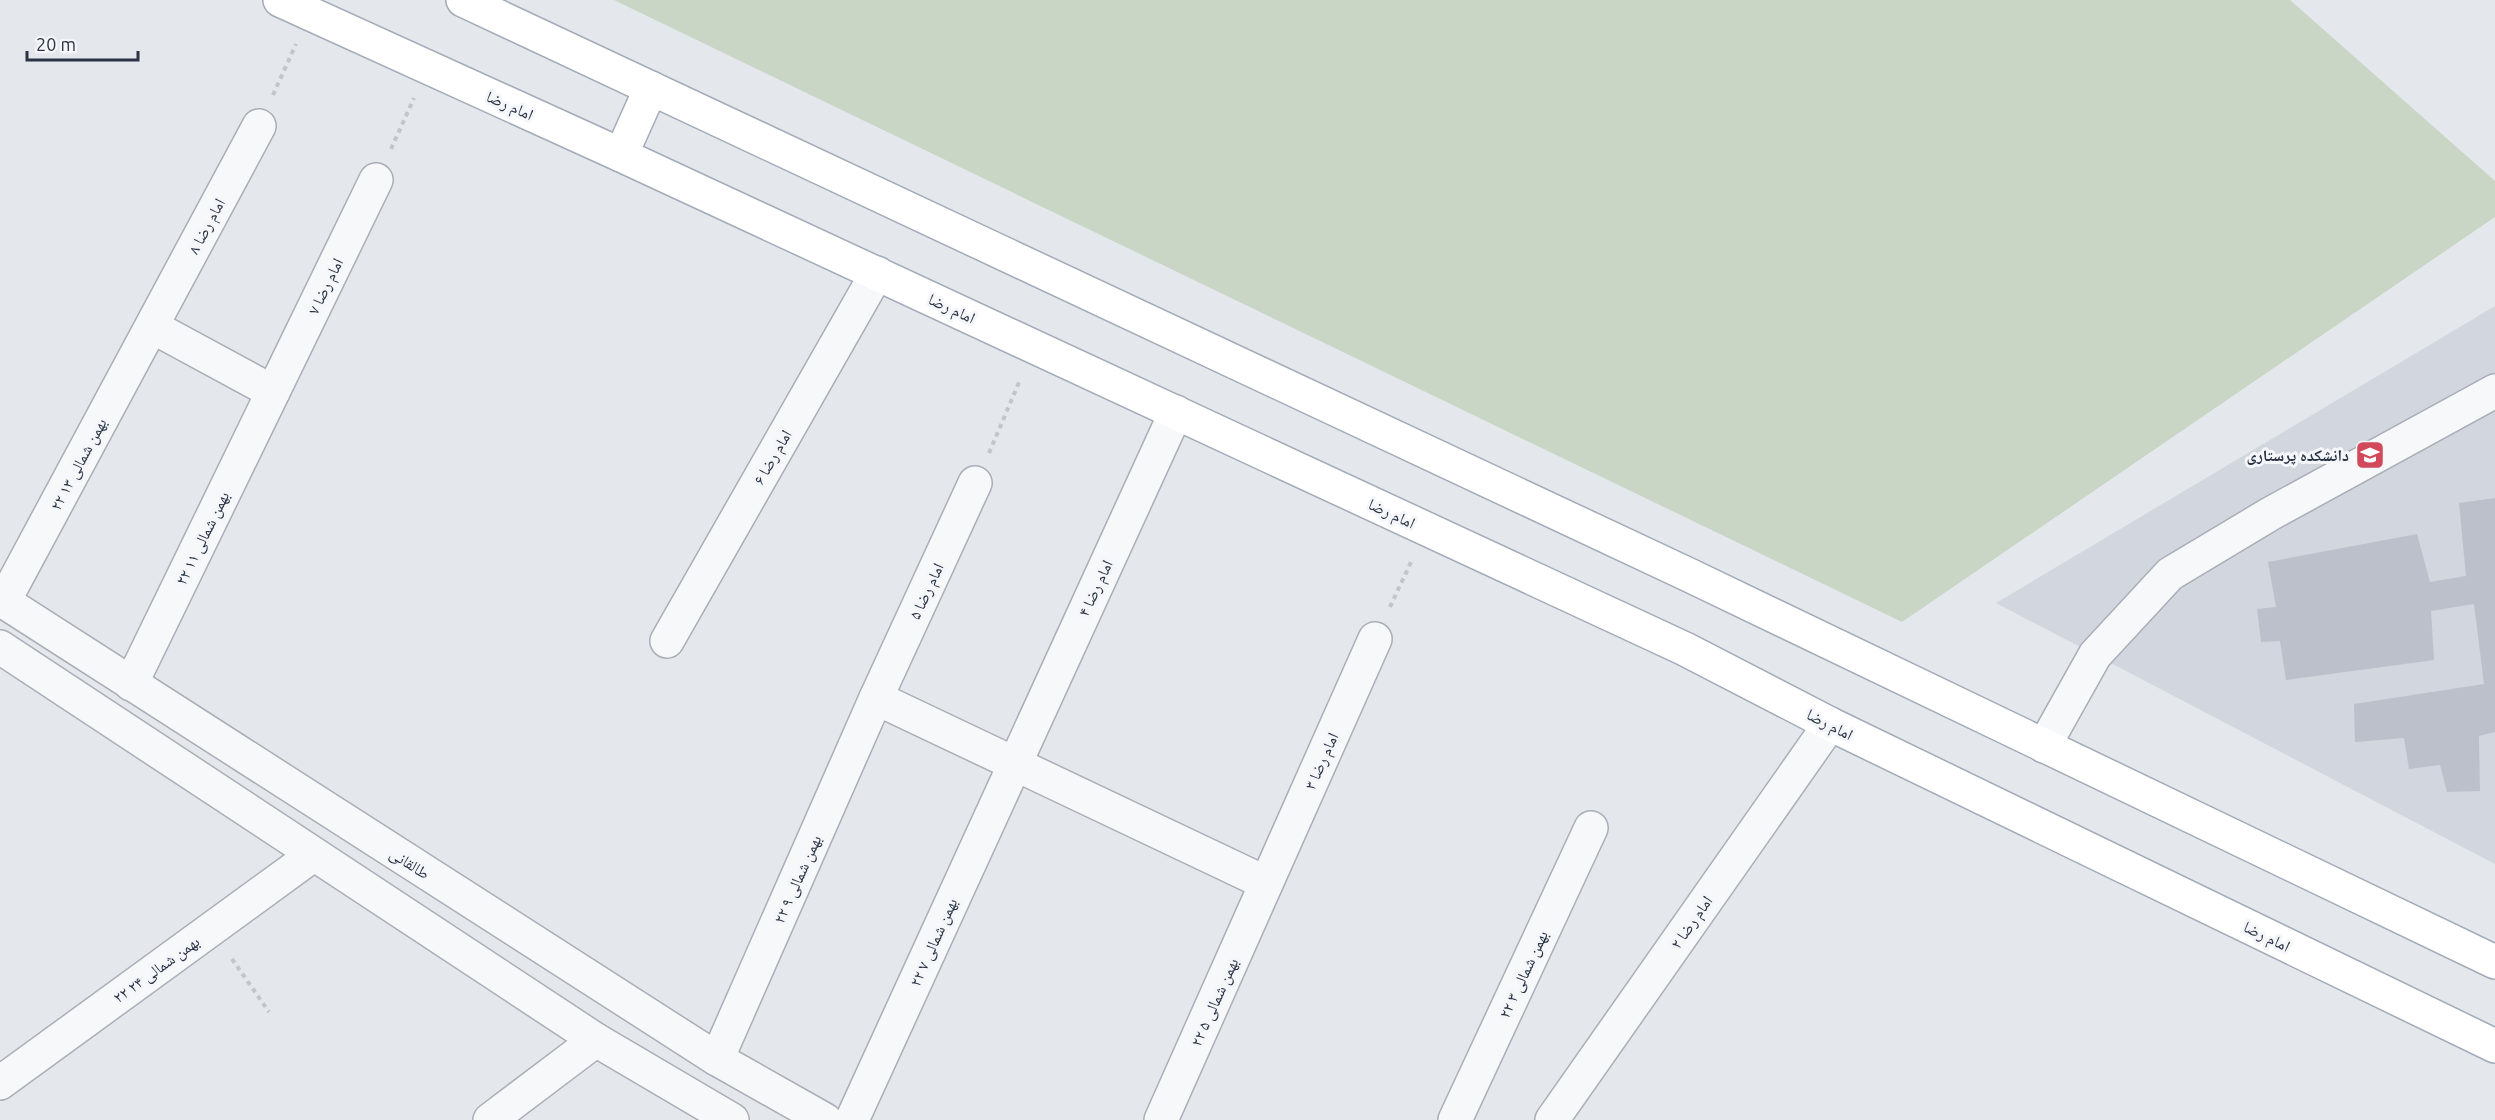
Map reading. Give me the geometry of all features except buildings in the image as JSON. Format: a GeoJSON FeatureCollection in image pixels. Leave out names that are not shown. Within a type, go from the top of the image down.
{"type":"FeatureCollection","features":[{"type":"Feature","properties":{"kind":"main road","name":"امام رضا"},"geometry":{"type":"LineString","coordinates":[[280,0],[877,273],[1685,649],[1830,724],[2495,1046]]}},
{"type":"Feature","properties":{"kind":"main road"},"geometry":{"type":"LineString","coordinates":[[463,0],[1678,570],[2495,962]]}},
{"type":"Feature","properties":{"kind":"main road"},"geometry":{"type":"LineString","coordinates":[[621,155],[651,88]]}},
{"type":"Feature","properties":{"kind":"street","name":"امام رضا ۸"},"geometry":{"type":"LineString","coordinates":[[153,327],[259,126]]}},
{"type":"Feature","properties":{"kind":"street","name":"امام رضا ۷"},"geometry":{"type":"LineString","coordinates":[[273,392],[376,180]]}},
{"type":"Feature","properties":{"kind":"street","name":"امام رضا ۶"},"geometry":{"type":"LineString","coordinates":[[667,641],[877,273]]}},
{"type":"Feature","properties":{"kind":"street"},"geometry":{"type":"LineString","coordinates":[[153,327],[273,392]]}},
{"type":"Feature","properties":{"kind":"street","name":"۲۲ بهمن شمالی ۱۳"},"geometry":{"type":"LineString","coordinates":[[2,600],[153,327]]}},
{"type":"Feature","properties":{"kind":"street"},"geometry":{"type":"LineString","coordinates":[[2044,746],[2095,656],[2170,574],[2270,514],[2495,391]]}},
{"type":"Feature","properties":{"kind":"street","name":"۲۲ بهمن شمالی ۱۱"},"geometry":{"type":"LineString","coordinates":[[131,684],[273,392]]}},
{"type":"Feature","properties":{"kind":"street","name":"امام رضا ۴"},"geometry":{"type":"LineString","coordinates":[[1013,763],[1176,412]]}},
{"type":"Feature","properties":{"kind":"street","name":"امام رضا ۵"},"geometry":{"type":"LineString","coordinates":[[876,698],[975,483]]}},
{"type":"Feature","properties":{"kind":"street","name":"طالقانی"},"geometry":{"type":"LineString","coordinates":[[2,600],[717,1059],[825,1120]]}},
{"type":"Feature","properties":{"kind":"street","name":"امام رضا ۳"},"geometry":{"type":"LineString","coordinates":[[1266,883],[1375,639]]}},
{"type":"Feature","properties":{"kind":"street"},"geometry":{"type":"LineString","coordinates":[[1,650],[596,1040],[732,1120]]}},
{"type":"Feature","properties":{"kind":"street"},"geometry":{"type":"LineString","coordinates":[[876,698],[1266,883]]}},
{"type":"Feature","properties":{"kind":"street","name":"۲۲ بهمن شمالی ۹"},"geometry":{"type":"LineString","coordinates":[[717,1059],[876,698]]}},
{"type":"Feature","properties":{"kind":"street","name":"امام رضا ۲"},"geometry":{"type":"LineString","coordinates":[[1552,1120],[1830,724]]}},
{"type":"Feature","properties":{"kind":"street","name":"۲۲ بهمن شمالی ۷"},"geometry":{"type":"LineString","coordinates":[[852,1120],[1013,763]]}},
{"type":"Feature","properties":{"kind":"street","name":"۲۲ بهمن شمالی ۳"},"geometry":{"type":"LineString","coordinates":[[1455,1120],[1591,828]]}},
{"type":"Feature","properties":{"kind":"street","name":"۲۲ بهمن شمالی ۲۴"},"geometry":{"type":"LineString","coordinates":[[0,1083],[313,855]]}},
{"type":"Feature","properties":{"kind":"street","name":"۲۲ بهمن شمالی ۵"},"geometry":{"type":"LineString","coordinates":[[1161,1120],[1266,883]]}},
{"type":"Feature","properties":{"kind":"street"},"geometry":{"type":"LineString","coordinates":[[490,1120],[596,1040]]}},
{"type":"Feature","properties":{"kind":"path"},"geometry":{"type":"LineString","coordinates":[[259,126],[309,14]]}},
{"type":"Feature","properties":{"kind":"path"},"geometry":{"type":"LineString","coordinates":[[376,180],[428,68]]}},
{"type":"Feature","properties":{"kind":"path"},"geometry":{"type":"LineString","coordinates":[[975,483],[1035,346]]}},
{"type":"Feature","properties":{"kind":"path"},"geometry":{"type":"LineString","coordinates":[[1375,639],[1427,529]]}},
{"type":"Feature","properties":{"kind":"path"},"geometry":{"type":"LineString","coordinates":[[210,929],[268,1012]]}},
{"type":"Feature","properties":{"kind":"shaded area","name":"دانشکده پرستاری"},"geometry":{"type":"Polygon","coordinates":[[[2495,306],[2495,864],[1996,603],[2495,306]]]}},
{"type":"Feature","properties":{"kind":"green space"},"geometry":{"type":"Polygon","coordinates":[[[614,0],[2290,0],[2495,181],[2495,217],[1902,622],[614,0]]]}},
{"type":"Feature","properties":{"kind":"place","name":"دانشکده پرستاری"},"geometry":{"type":"Point","coordinates":[2370,455]}}]}
